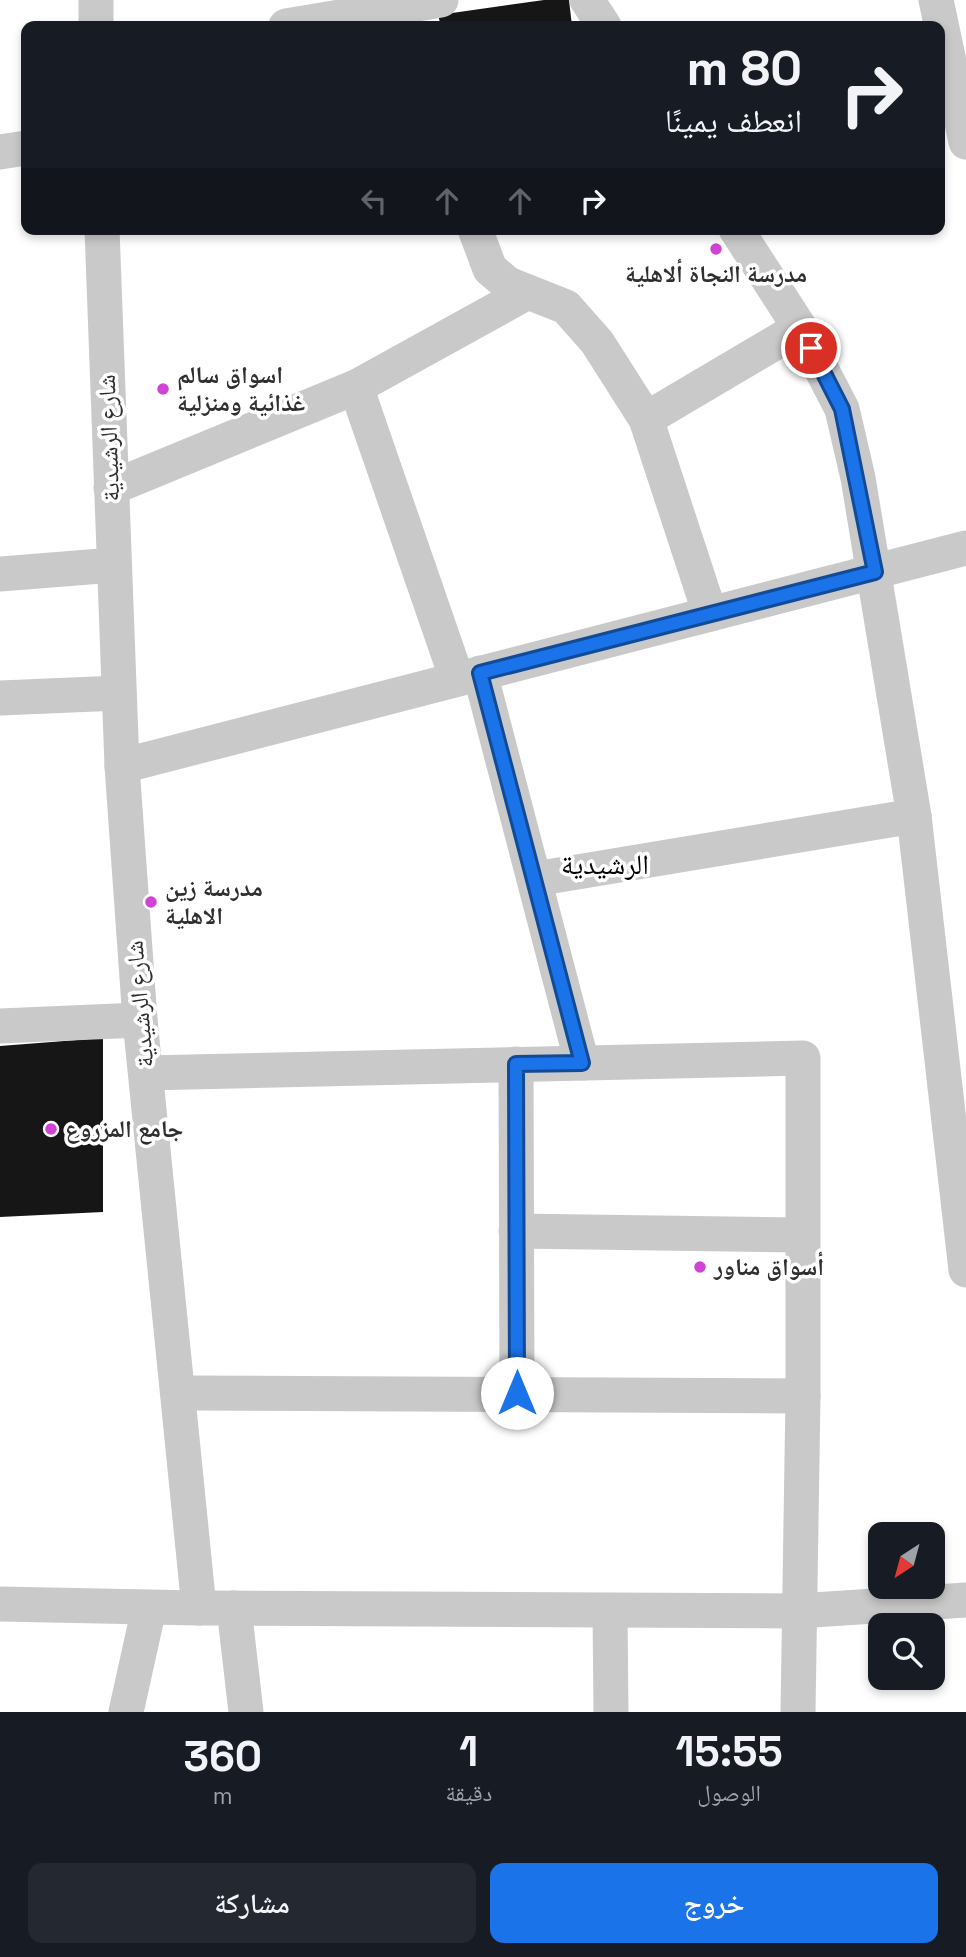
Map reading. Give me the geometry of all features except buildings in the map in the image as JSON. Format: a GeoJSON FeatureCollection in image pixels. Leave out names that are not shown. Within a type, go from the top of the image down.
{"type":"FeatureCollection","features":[{"type":"Feature","properties":{"kind":"street"},"geometry":{"type":"LineString","coordinates":[[96,0],[96,21]]}},
{"type":"Feature","properties":{"kind":"street"},"geometry":{"type":"LineString","coordinates":[[587,0],[601,21]]}},
{"type":"Feature","properties":{"kind":"street"},"geometry":{"type":"LineString","coordinates":[[936,0],[940,21]]}},
{"type":"Feature","properties":{"kind":"street"},"geometry":{"type":"LineString","coordinates":[[330,21],[436,9]]}},
{"type":"Feature","properties":{"kind":"street"},"geometry":{"type":"LineString","coordinates":[[945,43],[966,142]]}},
{"type":"Feature","properties":{"kind":"street"},"geometry":{"type":"LineString","coordinates":[[0,152],[21,149]]}},
{"type":"Feature","properties":{"kind":"street","name":"شارع الرشيدية"},"geometry":{"type":"LineString","coordinates":[[102,235],[121,766],[140,1020],[199,1608]]}},
{"type":"Feature","properties":{"kind":"street"},"geometry":{"type":"LineString","coordinates":[[477,235],[489,269],[508,284],[566,307],[597,342],[646,419],[710,614]]}},
{"type":"Feature","properties":{"kind":"street"},"geometry":{"type":"LineString","coordinates":[[740,235],[800,328],[842,409],[875,572],[956,1064],[966,1270]]}},
{"type":"Feature","properties":{"kind":"street"},"geometry":{"type":"LineString","coordinates":[[111,488],[356,387],[528,292]]}},
{"type":"Feature","properties":{"kind":"street"},"geometry":{"type":"LineString","coordinates":[[646,419],[800,328]]}},
{"type":"Feature","properties":{"kind":"street"},"geometry":{"type":"LineString","coordinates":[[356,387],[469,676],[535,878],[582,1063]]}},
{"type":"Feature","properties":{"kind":"street"},"geometry":{"type":"LineString","coordinates":[[121,766],[966,548]]}},
{"type":"Feature","properties":{"kind":"street"},"geometry":{"type":"LineString","coordinates":[[0,574],[114,565]]}},
{"type":"Feature","properties":{"kind":"street"},"geometry":{"type":"LineString","coordinates":[[0,698],[119,693]]}},
{"type":"Feature","properties":{"kind":"street"},"geometry":{"type":"LineString","coordinates":[[535,878],[914,816]]}},
{"type":"Feature","properties":{"kind":"street"},"geometry":{"type":"LineString","coordinates":[[0,1026],[140,1020]]}},
{"type":"Feature","properties":{"kind":"street"},"geometry":{"type":"LineString","coordinates":[[146,1073],[803,1058],[803,1396],[798,1712]]}},
{"type":"Feature","properties":{"kind":"street"},"geometry":{"type":"LineString","coordinates":[[516,1064],[517,1393]]}},
{"type":"Feature","properties":{"kind":"street"},"geometry":{"type":"LineString","coordinates":[[516,1231],[801,1234]]}},
{"type":"Feature","properties":{"kind":"street"},"geometry":{"type":"LineString","coordinates":[[178,1393],[803,1396]]}},
{"type":"Feature","properties":{"kind":"street"},"geometry":{"type":"LineString","coordinates":[[0,1604],[149,1608],[798,1611],[966,1600]]}},
{"type":"Feature","properties":{"kind":"street"},"geometry":{"type":"LineString","coordinates":[[126,1712],[149,1608]]}},
{"type":"Feature","properties":{"kind":"street"},"geometry":{"type":"LineString","coordinates":[[234,1608],[246,1712]]}},
{"type":"Feature","properties":{"kind":"street"},"geometry":{"type":"LineString","coordinates":[[610,1611],[611,1712]]}},
{"type":"Feature","properties":{"kind":"place","name":"مدرسة النجاة ألاهلية"},"geometry":{"type":"Point","coordinates":[716,249]}},
{"type":"Feature","properties":{"kind":"place","name":"اسواق سالم غذائية ومنزلية"},"geometry":{"type":"Point","coordinates":[163,389]}},
{"type":"Feature","properties":{"kind":"place","name":"مدرسة زين الاهلية"},"geometry":{"type":"Point","coordinates":[151,902]}},
{"type":"Feature","properties":{"kind":"place","name":"جامع المزروع"},"geometry":{"type":"Point","coordinates":[51,1129]}},
{"type":"Feature","properties":{"kind":"place","name":"أسواق مناور"},"geometry":{"type":"Point","coordinates":[700,1267]}},
{"type":"Feature","properties":{"kind":"district","name":"الرشيدية"},"geometry":{"type":"Point","coordinates":[605,864]}},
{"type":"Feature","properties":{"kind":"route"},"geometry":{"type":"LineString","coordinates":[[517,1393],[516,1064],[582,1063],[480,673],[875,572],[842,409],[811,348]]}}]}
